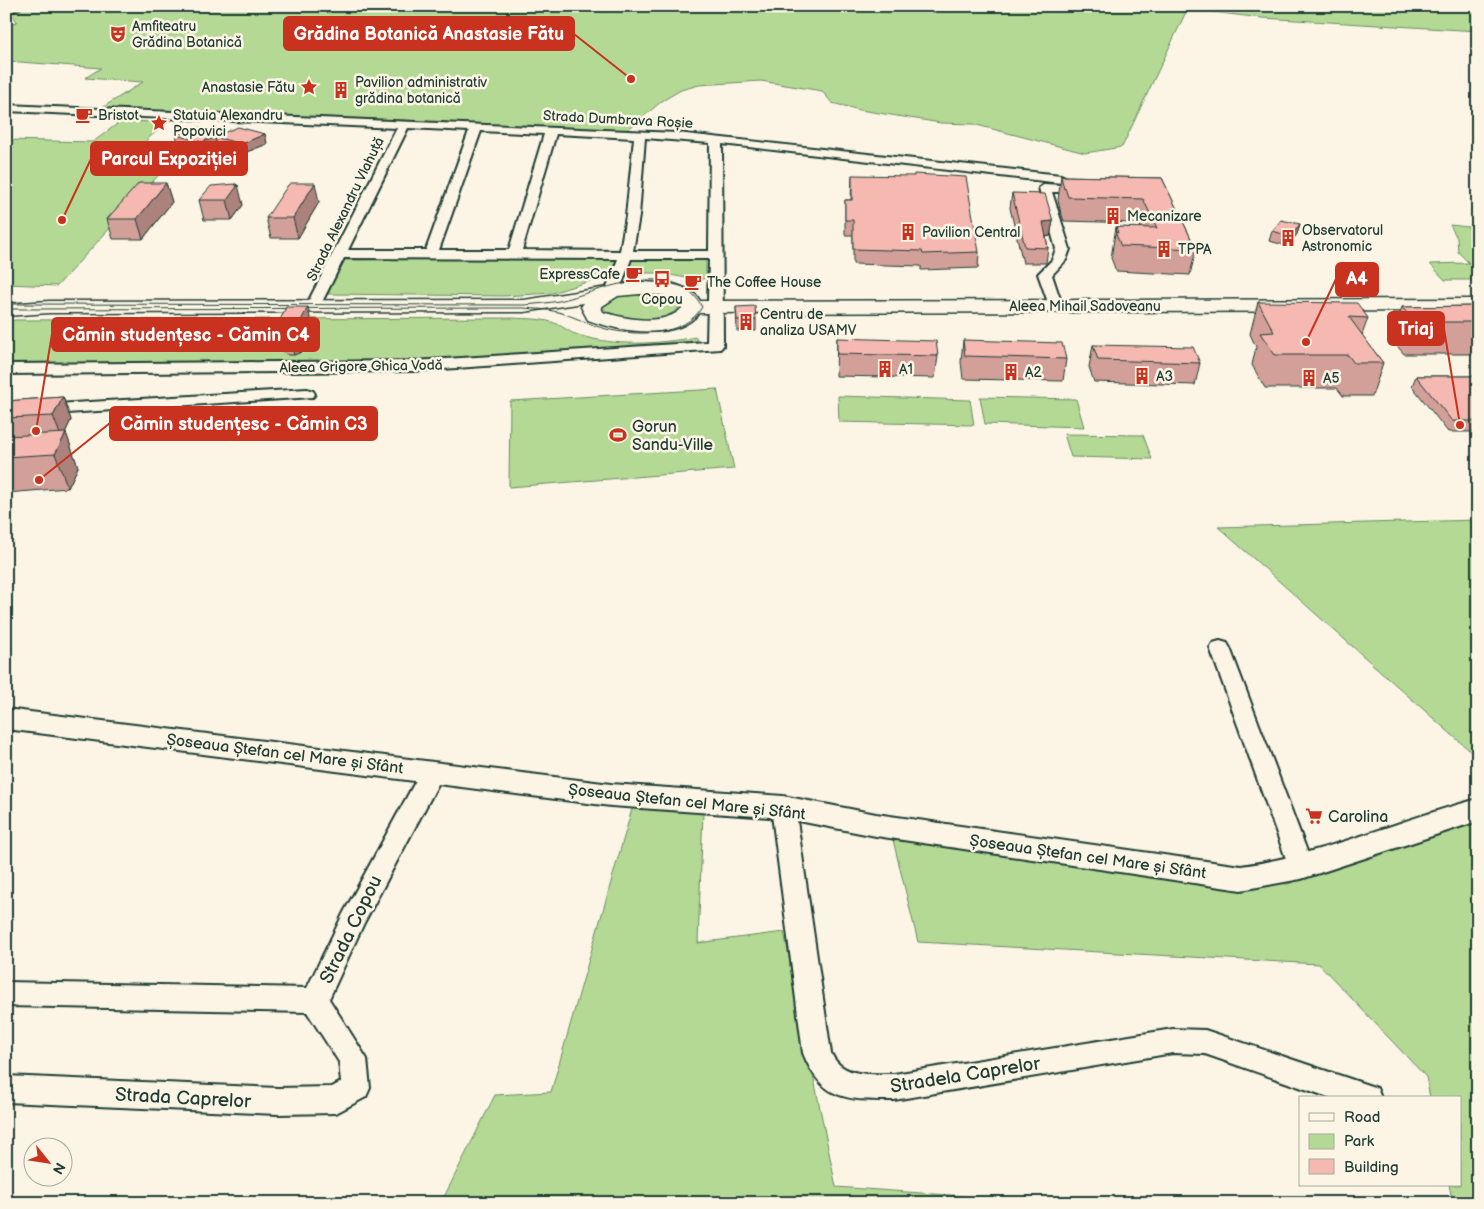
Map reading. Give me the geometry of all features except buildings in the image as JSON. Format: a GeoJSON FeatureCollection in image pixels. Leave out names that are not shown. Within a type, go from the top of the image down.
{"type":"FeatureCollection","features":[{"type":"Feature","properties":{"kind":"main road"},"geometry":{"type":"LineString","coordinates":[[6,310],[50,307],[524,306],[640,288],[666,290],[689,298],[693,307],[684,316],[662,323],[624,324],[524,306]]}},
{"type":"Feature","properties":{"kind":"main road"},"geometry":{"type":"LineString","coordinates":[[603,320],[595,316],[590,308],[596,298],[608,293]]}},
{"type":"Feature","properties":{"kind":"main road"},"geometry":{"type":"LineString","coordinates":[[6,303],[50,307]]}},
{"type":"Feature","properties":{"kind":"main road","name":"Aleea Mihail Sadoveanu"},"geometry":{"type":"LineString","coordinates":[[693,307],[1478,305]]}},
{"type":"Feature","properties":{"kind":"street"},"geometry":{"type":"LineString","coordinates":[[6,10],[17,6]]}},
{"type":"Feature","properties":{"kind":"street","name":"Strada Dumbrava Roșie"},"geometry":{"type":"LineString","coordinates":[[6,108],[716,139],[1061,179],[1066,181],[1067,189],[1045,188],[1063,249],[1062,256],[1055,267],[1045,274],[1056,306]]}},
{"type":"Feature","properties":{"kind":"street","name":"Strada Alexandru Vlahuță"},"geometry":{"type":"LineString","coordinates":[[313,306],[404,124]]}},
{"type":"Feature","properties":{"kind":"street"},"geometry":{"type":"LineString","coordinates":[[431,254],[476,128]]}},
{"type":"Feature","properties":{"kind":"street"},"geometry":{"type":"LineString","coordinates":[[514,255],[551,131]]}},
{"type":"Feature","properties":{"kind":"street"},"geometry":{"type":"LineString","coordinates":[[608,293],[619,280],[626,255],[640,135]]}},
{"type":"Feature","properties":{"kind":"street"},"geometry":{"type":"LineString","coordinates":[[715,306],[717,255],[716,139]]}},
{"type":"Feature","properties":{"kind":"street"},"geometry":{"type":"LineString","coordinates":[[340,254],[717,255]]}},
{"type":"Feature","properties":{"kind":"street","name":"Aleea Grigore Ghica Vodă"},"geometry":{"type":"LineString","coordinates":[[6,368],[414,366],[715,346],[715,306]]}},
{"type":"Feature","properties":{"kind":"street"},"geometry":{"type":"LineString","coordinates":[[6,412],[307,394]]}},
{"type":"Feature","properties":{"kind":"street"},"geometry":{"type":"LineString","coordinates":[[1220,648],[1301,867]]}},
{"type":"Feature","properties":{"kind":"street","name":"Șoseaua Ștefan cel Mare și Sfânt"},"geometry":{"type":"LineString","coordinates":[[6,719],[433,771],[611,795],[783,807],[876,825],[1241,878],[1268,876],[1301,867],[1478,810]]}},
{"type":"Feature","properties":{"kind":"street","name":"Strada Copou"},"geometry":{"type":"LineString","coordinates":[[356,1088],[353,1059],[315,1000],[352,921],[433,771]]}},
{"type":"Feature","properties":{"kind":"street","name":"Stradela Caprelor"},"geometry":{"type":"LineString","coordinates":[[783,807],[817,1053],[820,1063],[835,1079],[848,1085],[894,1087],[1173,1041],[1188,1041],[1205,1042],[1364,1096]]}},
{"type":"Feature","properties":{"kind":"street"},"geometry":{"type":"LineString","coordinates":[[6,994],[315,1000]]}},
{"type":"Feature","properties":{"kind":"street","name":"Strada Caprelor"},"geometry":{"type":"LineString","coordinates":[[6,1089],[278,1101],[336,1100],[356,1088]]}},
{"type":"Feature","properties":{"kind":"green space"},"geometry":{"type":"Polygon","coordinates":[[[27,6],[1150,6],[1186,12],[1122,147],[1085,153],[973,124],[941,123],[860,110],[832,103],[822,91],[761,81],[699,85],[681,90],[662,101],[625,132],[404,120],[100,109],[143,82],[85,78],[101,68],[6,61],[6,27],[17,22],[11,12],[27,6]]]}},
{"type":"Feature","properties":{"kind":"green space"},"geometry":{"type":"Polygon","coordinates":[[[1243,6],[1478,6],[1478,31],[1262,18],[1212,12],[1243,6]]]}},
{"type":"Feature","properties":{"kind":"green space"},"geometry":{"type":"Polygon","coordinates":[[[121,121],[159,122],[164,124],[134,152],[177,155],[57,286],[6,284],[6,140],[93,142],[121,121]]]}},
{"type":"Feature","properties":{"kind":"green space"},"geometry":{"type":"Polygon","coordinates":[[[1450,225],[1478,228],[1478,280],[1445,280],[1430,264],[1469,263],[1458,252],[1457,238],[1450,225]]]}},
{"type":"Feature","properties":{"kind":"green space"},"geometry":{"type":"Polygon","coordinates":[[[703,257],[706,260],[706,278],[698,280],[659,273],[615,273],[552,293],[504,296],[328,294],[343,259],[703,257]]]}},
{"type":"Feature","properties":{"kind":"green space"},"geometry":{"type":"Polygon","coordinates":[[[649,293],[664,295],[671,297],[680,307],[664,317],[643,320],[621,318],[604,309],[603,304],[617,296],[649,293]]]}},
{"type":"Feature","properties":{"kind":"green space"},"geometry":{"type":"Polygon","coordinates":[[[512,318],[546,321],[557,324],[575,334],[593,339],[622,343],[651,343],[696,337],[697,340],[690,345],[406,364],[6,365],[6,323],[15,320],[512,318]]]}},
{"type":"Feature","properties":{"kind":"green space","name":"Gorun Sandu-Ville"},"geometry":{"type":"Polygon","coordinates":[[[717,389],[734,469],[509,487],[510,401],[717,389]]]}},
{"type":"Feature","properties":{"kind":"green space"},"geometry":{"type":"Polygon","coordinates":[[[838,396],[970,400],[974,425],[839,422],[838,396]]]}},
{"type":"Feature","properties":{"kind":"green space"},"geometry":{"type":"Polygon","coordinates":[[[980,397],[1076,399],[1084,427],[985,424],[980,397]]]}},
{"type":"Feature","properties":{"kind":"green space"},"geometry":{"type":"Polygon","coordinates":[[[1064,434],[1143,435],[1152,459],[1071,457],[1064,434]]]}},
{"type":"Feature","properties":{"kind":"green space"},"geometry":{"type":"Polygon","coordinates":[[[1478,520],[1478,758],[1218,527],[1478,520]]]}},
{"type":"Feature","properties":{"kind":"green space"},"geometry":{"type":"Polygon","coordinates":[[[634,802],[703,812],[698,943],[784,932],[836,1187],[1063,1203],[441,1203],[495,1095],[551,1092],[634,802]]]}},
{"type":"Feature","properties":{"kind":"green space"},"geometry":{"type":"Polygon","coordinates":[[[1478,813],[1478,1203],[1453,1203],[1449,1186],[1462,1186],[1462,1096],[1430,1096],[1426,1077],[1319,964],[918,942],[893,840],[1288,884],[1478,813]]]}},
{"type":"Feature","properties":{"kind":"tram line"},"geometry":{"type":"LineString","coordinates":[[6,304],[524,305],[559,301],[635,281],[656,280],[674,283],[690,291],[702,307],[694,317],[684,324],[672,329],[645,333],[606,329],[558,312],[523,308],[6,309]]}},
{"type":"Feature","properties":{"kind":"place","name":"Amfiteatru Grădina Botanică"},"geometry":{"type":"Point","coordinates":[118,34]}},
{"type":"Feature","properties":{"kind":"place","name":"Grădina Botanică Anastasie Fătu"},"geometry":{"type":"Point","coordinates":[631,79]}},
{"type":"Feature","properties":{"kind":"place","name":"Anastasie Fătu"},"geometry":{"type":"Point","coordinates":[309,87]}},
{"type":"Feature","properties":{"kind":"place","name":"Pavilion administrativ grădina botanică"},"geometry":{"type":"Point","coordinates":[341,90]}},
{"type":"Feature","properties":{"kind":"place","name":"Bristot"},"geometry":{"type":"Point","coordinates":[84,115]}},
{"type":"Feature","properties":{"kind":"place","name":"Statuia Alexandru Popovici"},"geometry":{"type":"Point","coordinates":[159,123]}},
{"type":"Feature","properties":{"kind":"place","name":"Mecanizare"},"geometry":{"type":"Point","coordinates":[1113,216]}},
{"type":"Feature","properties":{"kind":"place","name":"Parcul Expoziției"},"geometry":{"type":"Point","coordinates":[62,220]}},
{"type":"Feature","properties":{"kind":"place","name":"Pavilion Central"},"geometry":{"type":"Point","coordinates":[908,232]}},
{"type":"Feature","properties":{"kind":"place","name":"Observatorul Astronomic"},"geometry":{"type":"Point","coordinates":[1288,238]}},
{"type":"Feature","properties":{"kind":"place","name":"TPPA"},"geometry":{"type":"Point","coordinates":[1164,249]}},
{"type":"Feature","properties":{"kind":"place","name":"ExpressCafe"},"geometry":{"type":"Point","coordinates":[634,274]}},
{"type":"Feature","properties":{"kind":"place","name":"Copou"},"geometry":{"type":"Point","coordinates":[662,279]}},
{"type":"Feature","properties":{"kind":"place","name":"The Coffee House"},"geometry":{"type":"Point","coordinates":[693,282]}},
{"type":"Feature","properties":{"kind":"place","name":"Centru de analiza USAMV"},"geometry":{"type":"Point","coordinates":[746,322]}},
{"type":"Feature","properties":{"kind":"place","name":"A4"},"geometry":{"type":"Point","coordinates":[1306,342]}},
{"type":"Feature","properties":{"kind":"place","name":"A1"},"geometry":{"type":"Point","coordinates":[885,369]}},
{"type":"Feature","properties":{"kind":"place","name":"A2"},"geometry":{"type":"Point","coordinates":[1011,372]}},
{"type":"Feature","properties":{"kind":"place","name":"A3"},"geometry":{"type":"Point","coordinates":[1142,376]}},
{"type":"Feature","properties":{"kind":"place","name":"A5"},"geometry":{"type":"Point","coordinates":[1309,378]}},
{"type":"Feature","properties":{"kind":"place","name":"Triaj"},"geometry":{"type":"Point","coordinates":[1460,425]}},
{"type":"Feature","properties":{"kind":"place","name":"Cămin studențesc - Cămin C4"},"geometry":{"type":"Point","coordinates":[36,431]}},
{"type":"Feature","properties":{"kind":"place","name":"Gorun Sandu-Ville"},"geometry":{"type":"Point","coordinates":[618,435]}},
{"type":"Feature","properties":{"kind":"place","name":"Cămin studențesc - Cămin C3"},"geometry":{"type":"Point","coordinates":[39,480]}},
{"type":"Feature","properties":{"kind":"place","name":"Carolina"},"geometry":{"type":"Point","coordinates":[1314,816]}}]}
